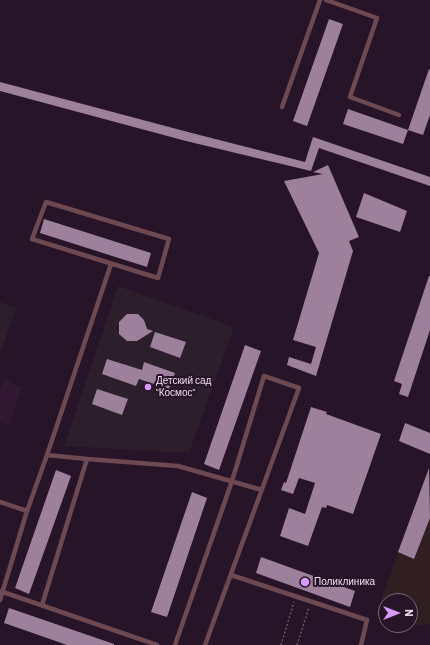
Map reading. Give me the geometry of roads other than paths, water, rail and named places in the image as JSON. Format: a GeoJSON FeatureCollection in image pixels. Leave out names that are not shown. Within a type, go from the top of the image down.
{"type":"FeatureCollection","features":[{"type":"Feature","properties":{"kind":"lane"},"geometry":{"type":"LineString","coordinates":[[282,107],[320,0]]}},
{"type":"Feature","properties":{"kind":"lane"},"geometry":{"type":"LineString","coordinates":[[326,0],[377,18],[350,97],[399,115]]}},
{"type":"Feature","properties":{"kind":"lane"},"geometry":{"type":"LineString","coordinates":[[46,202],[169,239],[158,278],[111,264],[32,239],[46,202]]}},
{"type":"Feature","properties":{"kind":"lane"},"geometry":{"type":"LineString","coordinates":[[0,600],[1,592],[27,511],[111,264]]}},
{"type":"Feature","properties":{"kind":"lane"},"geometry":{"type":"LineString","coordinates":[[175,645],[232,481],[264,376],[299,388],[205,645]]}},
{"type":"Feature","properties":{"kind":"lane"},"geometry":{"type":"LineString","coordinates":[[47,455],[178,466],[262,490]]}},
{"type":"Feature","properties":{"kind":"lane"},"geometry":{"type":"LineString","coordinates":[[42,605],[87,459]]}},
{"type":"Feature","properties":{"kind":"lane"},"geometry":{"type":"LineString","coordinates":[[0,502],[27,511]]}},
{"type":"Feature","properties":{"kind":"lane"},"geometry":{"type":"LineString","coordinates":[[231,575],[367,620],[361,645]]}},
{"type":"Feature","properties":{"kind":"lane"},"geometry":{"type":"LineString","coordinates":[[1,592],[158,645]]}},
{"type":"Feature","properties":{"kind":"place","name":"Детский сад \"Космос\""},"geometry":{"type":"Point","coordinates":[148,387]}},
{"type":"Feature","properties":{"kind":"place","name":"Поликлиника"},"geometry":{"type":"Point","coordinates":[305,582]}}]}
